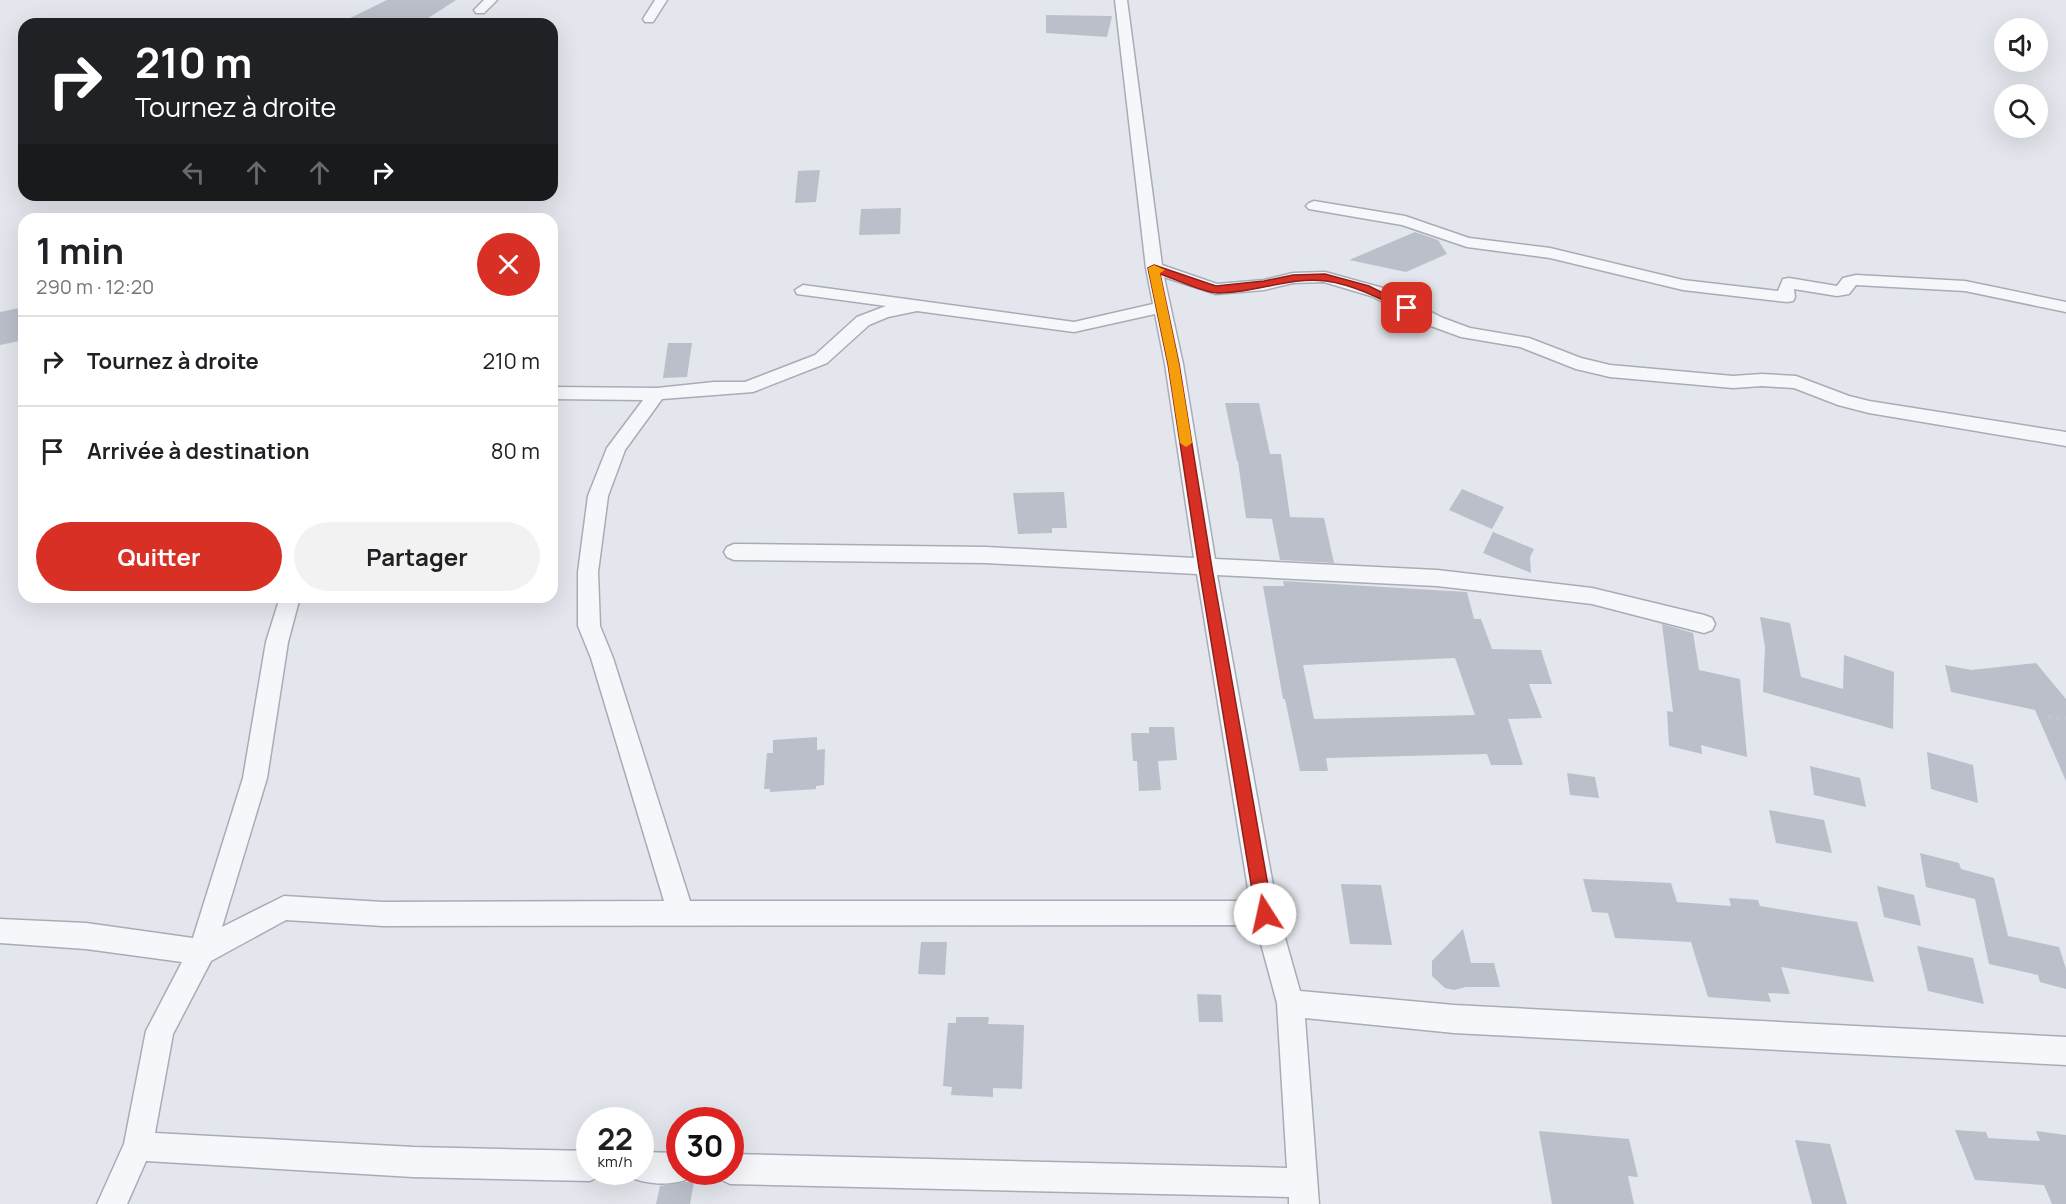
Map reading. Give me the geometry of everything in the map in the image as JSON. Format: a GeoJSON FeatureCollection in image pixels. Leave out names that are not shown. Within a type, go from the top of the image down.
{"type":"FeatureCollection","features":[{"type":"Feature","properties":{"kind":"street"},"geometry":{"type":"LineString","coordinates":[[480,10],[491,0]]}},
{"type":"Feature","properties":{"kind":"street"},"geometry":{"type":"LineString","coordinates":[[649,19],[661,0]]}},
{"type":"Feature","properties":{"kind":"street"},"geometry":{"type":"LineString","coordinates":[[744,1170],[1302,1193],[1290,1003],[1265,914],[1174,364],[1154,268],[1121,0]]}},
{"type":"Feature","properties":{"kind":"street"},"geometry":{"type":"LineString","coordinates":[[1314,207],[1396,219],[1467,242],[1550,253],[1683,285],[1787,297],[1786,289],[1789,283],[1837,291],[1843,290],[1846,283],[1851,280],[1965,286],[2066,307]]}},
{"type":"Feature","properties":{"kind":"street"},"geometry":{"type":"LineString","coordinates":[[1154,268],[1216,290],[1264,285],[1293,278],[1325,278],[1377,292],[1437,322],[1467,333],[1523,342],[1576,363],[1610,371],[1722,381],[1796,382],[1844,401],[1869,407],[2066,439]]}},
{"type":"Feature","properties":{"kind":"street"},"geometry":{"type":"LineString","coordinates":[[803,290],[912,307],[1074,327],[1162,307]]}},
{"type":"Feature","properties":{"kind":"street"},"geometry":{"type":"LineString","coordinates":[[558,393],[657,394],[714,388],[747,388],[821,359],[863,321],[884,312],[912,307]]}},
{"type":"Feature","properties":{"kind":"street"},"geometry":{"type":"LineString","coordinates":[[657,394],[616,447],[598,496],[588,572],[589,626],[602,658],[681,914]]}},
{"type":"Feature","properties":{"kind":"street"},"geometry":{"type":"LineString","coordinates":[[734,552],[986,555],[1437,578],[1592,596],[1704,624]]}},
{"type":"Feature","properties":{"kind":"street"},"geometry":{"type":"LineString","coordinates":[[112,1204],[138,1146],[160,1031],[202,952],[255,778],[277,642],[288,603]]}},
{"type":"Feature","properties":{"kind":"street"},"geometry":{"type":"LineString","coordinates":[[0,931],[86,936],[202,952],[284,908],[383,914],[1265,914]]}},
{"type":"Feature","properties":{"kind":"street"},"geometry":{"type":"LineString","coordinates":[[1290,1003],[1454,1019],[2066,1051]]}},
{"type":"Feature","properties":{"kind":"street"},"geometry":{"type":"LineString","coordinates":[[138,1146],[413,1162],[576,1166]]}},
{"type":"Feature","properties":{"kind":"path"},"geometry":{"type":"LineString","coordinates":[[2047,717],[2066,718]]}},
{"type":"Feature","properties":{"kind":"building"},"geometry":{"type":"Polygon","coordinates":[[[387,0],[456,0],[428,18],[350,18],[387,0]]]}},
{"type":"Feature","properties":{"kind":"building"},"geometry":{"type":"Polygon","coordinates":[[[1046,15],[1112,16],[1107,37],[1046,33],[1046,15]]]}},
{"type":"Feature","properties":{"kind":"building"},"geometry":{"type":"Polygon","coordinates":[[[820,170],[816,202],[795,203],[798,171],[820,170]]]}},
{"type":"Feature","properties":{"kind":"building"},"geometry":{"type":"Polygon","coordinates":[[[901,208],[900,234],[859,235],[861,209],[901,208]]]}},
{"type":"Feature","properties":{"kind":"building"},"geometry":{"type":"Polygon","coordinates":[[[1415,232],[1438,240],[1447,254],[1406,272],[1349,260],[1415,232]]]}},
{"type":"Feature","properties":{"kind":"building"},"geometry":{"type":"Polygon","coordinates":[[[18,308],[18,341],[0,345],[0,312],[18,308]]]}},
{"type":"Feature","properties":{"kind":"building"},"geometry":{"type":"Polygon","coordinates":[[[668,343],[692,343],[687,377],[663,378],[668,343]]]}},
{"type":"Feature","properties":{"kind":"building"},"geometry":{"type":"Polygon","coordinates":[[[1225,403],[1259,403],[1270,454],[1281,454],[1290,517],[1324,518],[1334,563],[1280,560],[1272,519],[1246,518],[1238,461],[1225,403]]]}},
{"type":"Feature","properties":{"kind":"building"},"geometry":{"type":"Polygon","coordinates":[[[1462,489],[1504,507],[1492,529],[1449,510],[1462,489]]]}},
{"type":"Feature","properties":{"kind":"building"},"geometry":{"type":"Polygon","coordinates":[[[1064,492],[1067,528],[1052,528],[1052,533],[1018,534],[1013,493],[1064,492]]]}},
{"type":"Feature","properties":{"kind":"building"},"geometry":{"type":"Polygon","coordinates":[[[1493,532],[1534,549],[1530,557],[1531,573],[1483,553],[1493,532]]]}},
{"type":"Feature","properties":{"kind":"building"},"geometry":{"type":"Polygon","coordinates":[[[1283,581],[1467,592],[1474,619],[1481,619],[1492,649],[1541,650],[1552,684],[1529,684],[1542,718],[1508,719],[1523,765],[1491,765],[1487,754],[1326,758],[1328,771],[1300,771],[1285,699],[1283,699],[1263,586],[1284,586],[1283,581]],[[1455,658],[1303,665],[1314,719],[1475,715],[1455,658]]]}},
{"type":"Feature","properties":{"kind":"building"},"geometry":{"type":"Polygon","coordinates":[[[1760,617],[1790,623],[1801,677],[1843,689],[1844,655],[1894,672],[1893,729],[1763,692],[1765,647],[1760,617]]]}},
{"type":"Feature","properties":{"kind":"building"},"geometry":{"type":"Polygon","coordinates":[[[1662,624],[1693,633],[1699,670],[1740,679],[1747,757],[1701,745],[1702,754],[1669,746],[1667,711],[1673,712],[1662,624]]]}},
{"type":"Feature","properties":{"kind":"building"},"geometry":{"type":"Polygon","coordinates":[[[2036,663],[2066,699],[2066,781],[2035,710],[1951,692],[1945,665],[1971,670],[2036,663]]]}},
{"type":"Feature","properties":{"kind":"building"},"geometry":{"type":"Polygon","coordinates":[[[1149,727],[1174,727],[1177,760],[1158,761],[1161,790],[1139,791],[1137,761],[1133,761],[1131,733],[1149,733],[1149,727]]]}},
{"type":"Feature","properties":{"kind":"building"},"geometry":{"type":"Polygon","coordinates":[[[817,737],[817,750],[825,749],[824,785],[816,786],[816,789],[770,792],[770,789],[764,789],[767,753],[773,753],[773,740],[817,737]]]}},
{"type":"Feature","properties":{"kind":"building"},"geometry":{"type":"Polygon","coordinates":[[[1927,752],[1973,765],[1978,803],[1931,789],[1927,752]]]}},
{"type":"Feature","properties":{"kind":"building"},"geometry":{"type":"Polygon","coordinates":[[[1810,766],[1860,778],[1866,807],[1814,795],[1810,766]]]}},
{"type":"Feature","properties":{"kind":"building"},"geometry":{"type":"Polygon","coordinates":[[[1567,773],[1595,777],[1599,798],[1570,795],[1567,773]]]}},
{"type":"Feature","properties":{"kind":"building"},"geometry":{"type":"Polygon","coordinates":[[[1769,810],[1824,820],[1832,853],[1776,843],[1769,810]]]}},
{"type":"Feature","properties":{"kind":"building"},"geometry":{"type":"Polygon","coordinates":[[[1920,853],[1959,863],[1961,869],[1994,878],[2008,936],[2059,947],[2066,969],[2066,989],[2040,982],[2038,975],[1989,964],[1975,899],[1926,887],[1920,853]]]}},
{"type":"Feature","properties":{"kind":"building"},"geometry":{"type":"Polygon","coordinates":[[[1583,879],[1671,883],[1677,902],[1731,906],[1729,898],[1758,900],[1760,906],[1857,922],[1874,982],[1781,967],[1790,994],[1768,993],[1771,1002],[1708,997],[1691,942],[1615,938],[1608,913],[1592,912],[1583,879]]]}},
{"type":"Feature","properties":{"kind":"building"},"geometry":{"type":"Polygon","coordinates":[[[1341,884],[1381,885],[1392,945],[1350,944],[1341,884]]]}},
{"type":"Feature","properties":{"kind":"building"},"geometry":{"type":"Polygon","coordinates":[[[1877,886],[1914,895],[1921,926],[1884,917],[1877,886]]]}},
{"type":"Feature","properties":{"kind":"building"},"geometry":{"type":"Polygon","coordinates":[[[1463,929],[1471,963],[1494,963],[1500,987],[1466,987],[1454,990],[1445,988],[1432,976],[1432,961],[1463,929]]]}},
{"type":"Feature","properties":{"kind":"building"},"geometry":{"type":"Polygon","coordinates":[[[921,942],[947,942],[945,975],[918,974],[921,942]]]}},
{"type":"Feature","properties":{"kind":"building"},"geometry":{"type":"Polygon","coordinates":[[[1917,946],[1973,958],[1984,1004],[1928,991],[1917,946]]]}},
{"type":"Feature","properties":{"kind":"building"},"geometry":{"type":"Polygon","coordinates":[[[1197,994],[1221,995],[1223,1022],[1199,1022],[1197,994]]]}},
{"type":"Feature","properties":{"kind":"building"},"geometry":{"type":"Polygon","coordinates":[[[956,1017],[989,1017],[988,1024],[1024,1025],[1022,1089],[993,1088],[993,1097],[951,1095],[952,1087],[943,1086],[948,1023],[956,1023],[956,1017]]]}},
{"type":"Feature","properties":{"kind":"building"},"geometry":{"type":"Polygon","coordinates":[[[1955,1130],[1986,1132],[1988,1138],[2040,1141],[2036,1131],[2066,1135],[2066,1204],[2052,1204],[2044,1185],[1975,1180],[1955,1130]]]}},
{"type":"Feature","properties":{"kind":"building"},"geometry":{"type":"Polygon","coordinates":[[[1539,1131],[1629,1139],[1638,1177],[1628,1176],[1634,1204],[1552,1204],[1539,1131]]]}},
{"type":"Feature","properties":{"kind":"building"},"geometry":{"type":"Polygon","coordinates":[[[1795,1140],[1830,1144],[1847,1204],[1812,1204],[1795,1140]]]}},
{"type":"Feature","properties":{"kind":"building"},"geometry":{"type":"Polygon","coordinates":[[[693,1185],[690,1204],[656,1204],[660,1186],[693,1185]]]}},
{"type":"Feature","properties":{"kind":"slow traffic"},"geometry":{"type":"LineString","coordinates":[[1160,270],[1154,268],[1174,364],[1186,443]]}},
{"type":"Feature","properties":{"kind":"route"},"geometry":{"type":"LineString","coordinates":[[1265,914],[1174,364],[1154,268],[1216,290],[1233,286],[1264,285],[1293,278],[1325,278],[1377,292],[1407,308]]}}]}
